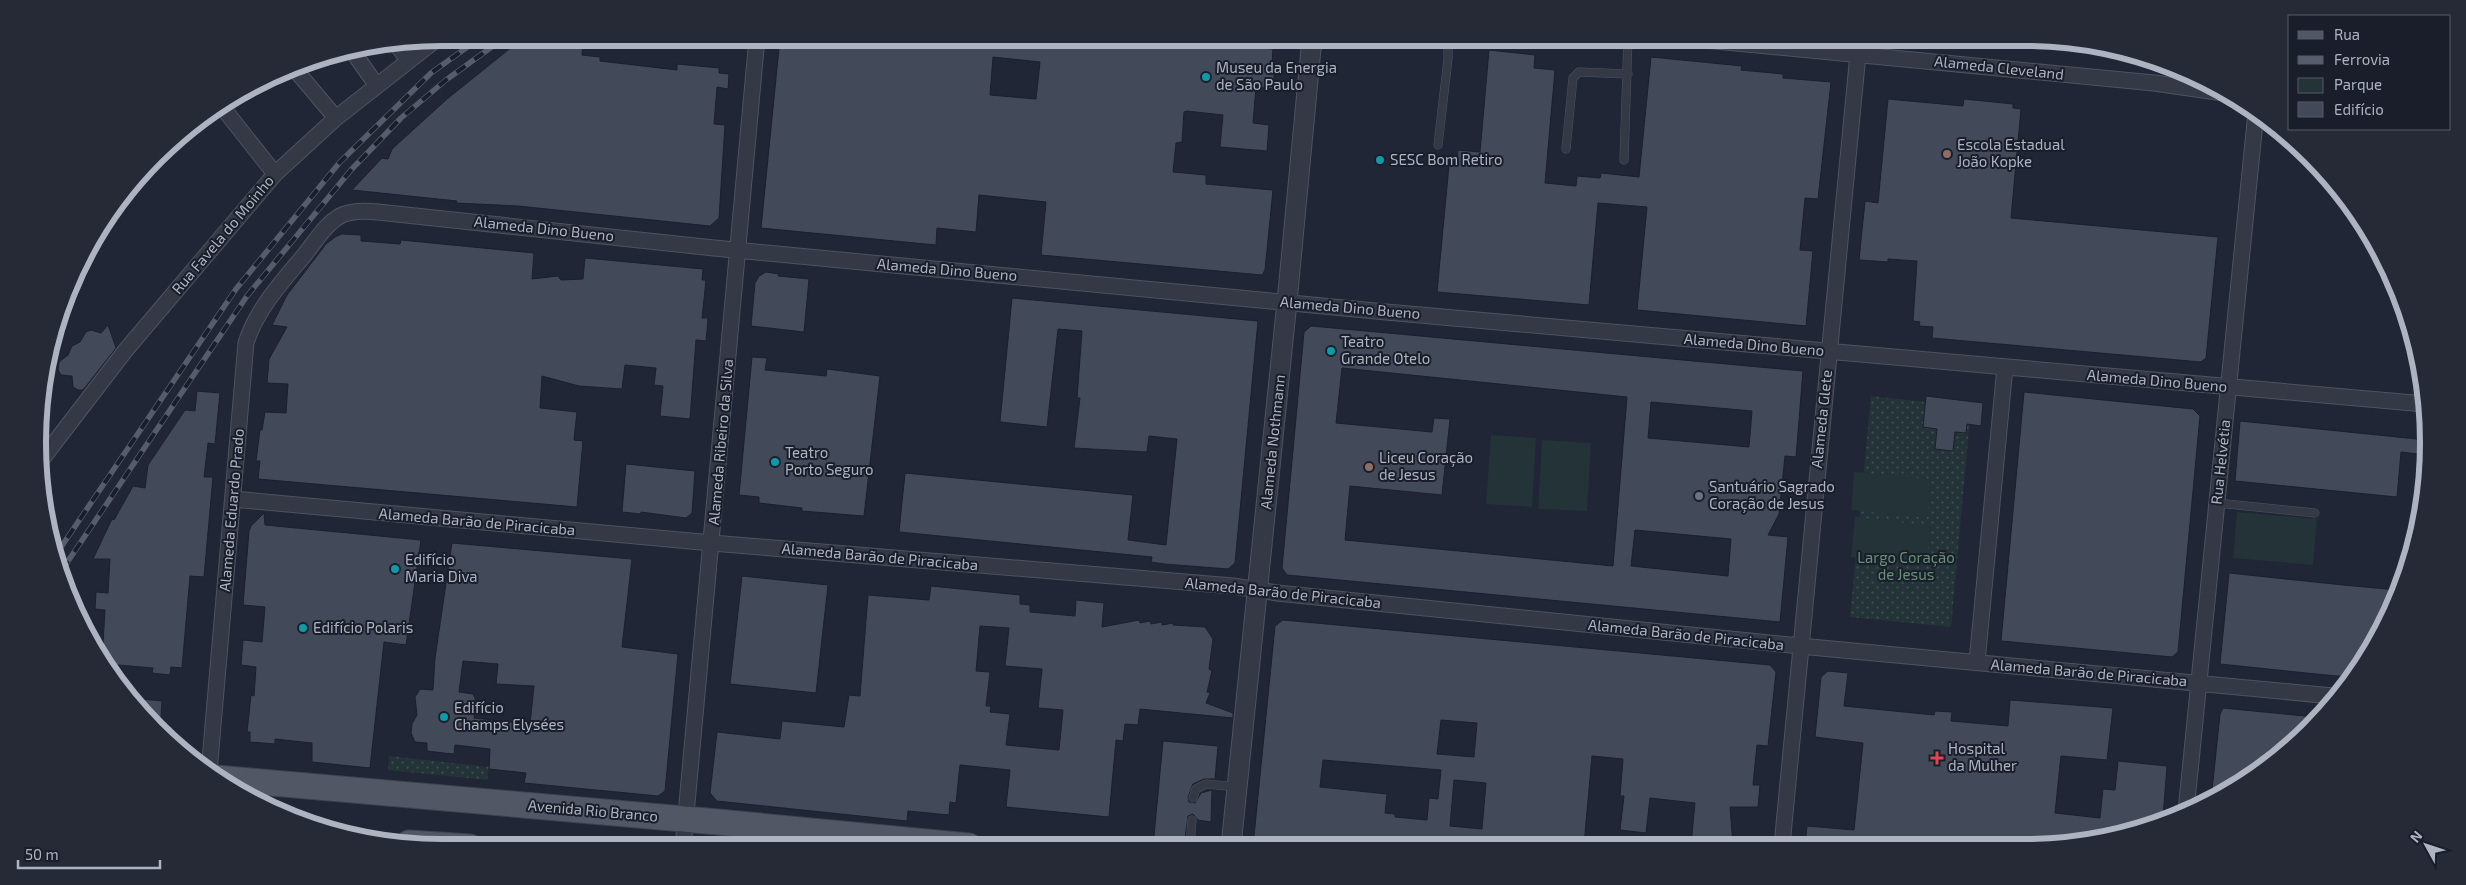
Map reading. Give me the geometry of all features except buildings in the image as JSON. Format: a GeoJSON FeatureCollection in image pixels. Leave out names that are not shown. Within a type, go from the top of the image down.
{"type":"FeatureCollection","features":[{"type":"Feature","properties":{"kind":"main road","name":"Avenida Rio Branco"},"geometry":{"type":"LineString","coordinates":[[234,780],[896,839]]}},
{"type":"Feature","properties":{"kind":"street","name":"Alameda Ribeiro da Silva"},"geometry":{"type":"LineString","coordinates":[[684,839],[757,46]]}},
{"type":"Feature","properties":{"kind":"street","name":"Alameda Nothmann"},"geometry":{"type":"LineString","coordinates":[[1232,839],[1311,46]]}},
{"type":"Feature","properties":{"kind":"street","name":"Alameda Cleveland"},"geometry":{"type":"LineString","coordinates":[[1771,46],[2154,83],[2205,90]]}},
{"type":"Feature","properties":{"kind":"street","name":"Rua Favela do Moinho"},"geometry":{"type":"LineString","coordinates":[[46,452],[125,351],[275,174],[336,118],[426,47]]}},
{"type":"Feature","properties":{"kind":"street"},"geometry":{"type":"LineString","coordinates":[[400,49],[408,60]]}},
{"type":"Feature","properties":{"kind":"street","name":"Alameda Glete"},"geometry":{"type":"LineString","coordinates":[[1783,839],[1858,54]]}},
{"type":"Feature","properties":{"kind":"street"},"geometry":{"type":"LineString","coordinates":[[355,56],[377,86]]}},
{"type":"Feature","properties":{"kind":"street"},"geometry":{"type":"LineString","coordinates":[[298,73],[336,118]]}},
{"type":"Feature","properties":{"kind":"street"},"geometry":{"type":"LineString","coordinates":[[225,111],[275,174]]}},
{"type":"Feature","properties":{"kind":"street","name":"Rua Helvétia"},"geometry":{"type":"LineString","coordinates":[[2187,804],[2255,121]]}},
{"type":"Feature","properties":{"kind":"street","name":"Alameda Dino Bueno"},"geometry":{"type":"LineString","coordinates":[[298,263],[328,225],[339,216],[363,211],[738,250],[1287,302],[2417,403]]}},
{"type":"Feature","properties":{"kind":"street","name":"Alameda Eduardo Prado"},"geometry":{"type":"LineString","coordinates":[[210,763],[246,343],[268,299],[298,263]]}},
{"type":"Feature","properties":{"kind":"street"},"geometry":{"type":"LineString","coordinates":[[1977,662],[2005,367]]}},
{"type":"Feature","properties":{"kind":"street","name":"Alameda Barão de Piracicaba"},"geometry":{"type":"LineString","coordinates":[[233,499],[1257,590],[1800,646],[2328,696]]}},
{"type":"Feature","properties":{"kind":"lane"},"geometry":{"type":"LineString","coordinates":[[1438,145],[1448,46]]}},
{"type":"Feature","properties":{"kind":"lane"},"geometry":{"type":"LineString","coordinates":[[1624,160],[1628,46]]}},
{"type":"Feature","properties":{"kind":"lane"},"geometry":{"type":"LineString","coordinates":[[1566,149],[1573,78],[1579,72],[1628,74]]}},
{"type":"Feature","properties":{"kind":"lane"},"geometry":{"type":"LineString","coordinates":[[2217,503],[2315,513]]}},
{"type":"Feature","properties":{"kind":"lane"},"geometry":{"type":"LineString","coordinates":[[1193,798],[1196,789],[1206,784],[1237,787]]}},
{"type":"Feature","properties":{"kind":"lane"},"geometry":{"type":"LineString","coordinates":[[1191,839],[1192,820]]}},
{"type":"Feature","properties":{"kind":"green space","name":"Largo Coração de Jesus"},"geometry":{"type":"Polygon","coordinates":[[[1871,396],[1971,407],[1951,627],[1850,617],[1871,396]]]}},
{"type":"Feature","properties":{"kind":"green space"},"geometry":{"type":"Polygon","coordinates":[[[1491,435],[1536,438],[1532,507],[1486,504],[1491,435]]]}},
{"type":"Feature","properties":{"kind":"green space"},"geometry":{"type":"Polygon","coordinates":[[[1542,440],[1591,443],[1587,511],[1538,509],[1542,440]]]}},
{"type":"Feature","properties":{"kind":"green space"},"geometry":{"type":"Polygon","coordinates":[[[1854,472],[1931,479],[1927,518],[1851,510],[1854,472]]]}},
{"type":"Feature","properties":{"kind":"green space"},"geometry":{"type":"Polygon","coordinates":[[[2237,512],[2317,519],[2313,565],[2233,558],[2237,512]]]}},
{"type":"Feature","properties":{"kind":"green space"},"geometry":{"type":"Polygon","coordinates":[[[1855,517],[1931,526],[1925,566],[1851,557],[1855,517]]]}},
{"type":"Feature","properties":{"kind":"green space"},"geometry":{"type":"Polygon","coordinates":[[[389,756],[489,767],[487,780],[388,770],[389,756]]]}},
{"type":"Feature","properties":{"kind":"railway"},"geometry":{"type":"LineString","coordinates":[[61,548],[236,289],[340,162],[431,73],[469,46]]}},
{"type":"Feature","properties":{"kind":"railway"},"geometry":{"type":"LineString","coordinates":[[66,565],[247,296],[351,170],[401,118],[446,80],[493,46]]}},
{"type":"Feature","properties":{"kind":"place","name":"Museu da Energia de São Paulo"},"geometry":{"type":"Point","coordinates":[1206,77]}},
{"type":"Feature","properties":{"kind":"place","name":"Escola Estadual João Kopke"},"geometry":{"type":"Point","coordinates":[1947,154]}},
{"type":"Feature","properties":{"kind":"place","name":"SESC Bom Retiro"},"geometry":{"type":"Point","coordinates":[1380,160]}},
{"type":"Feature","properties":{"kind":"place","name":"Teatro Grande Otelo"},"geometry":{"type":"Point","coordinates":[1331,351]}},
{"type":"Feature","properties":{"kind":"place","name":"Teatro Porto Seguro"},"geometry":{"type":"Point","coordinates":[775,462]}},
{"type":"Feature","properties":{"kind":"place","name":"Liceu Coração de Jesus"},"geometry":{"type":"Point","coordinates":[1369,467]}},
{"type":"Feature","properties":{"kind":"place","name":"Santuário Sagrado Coração de Jesus"},"geometry":{"type":"Point","coordinates":[1699,496]}},
{"type":"Feature","properties":{"kind":"place","name":"Edifício Maria Diva"},"geometry":{"type":"Point","coordinates":[395,569]}},
{"type":"Feature","properties":{"kind":"place","name":"Edifício Polaris"},"geometry":{"type":"Point","coordinates":[303,628]}},
{"type":"Feature","properties":{"kind":"place","name":"Edifício Champs Elysées"},"geometry":{"type":"Point","coordinates":[444,717]}},
{"type":"Feature","properties":{"kind":"place","name":"Hospital da Mulher"},"geometry":{"type":"Point","coordinates":[1937,758]}}]}
